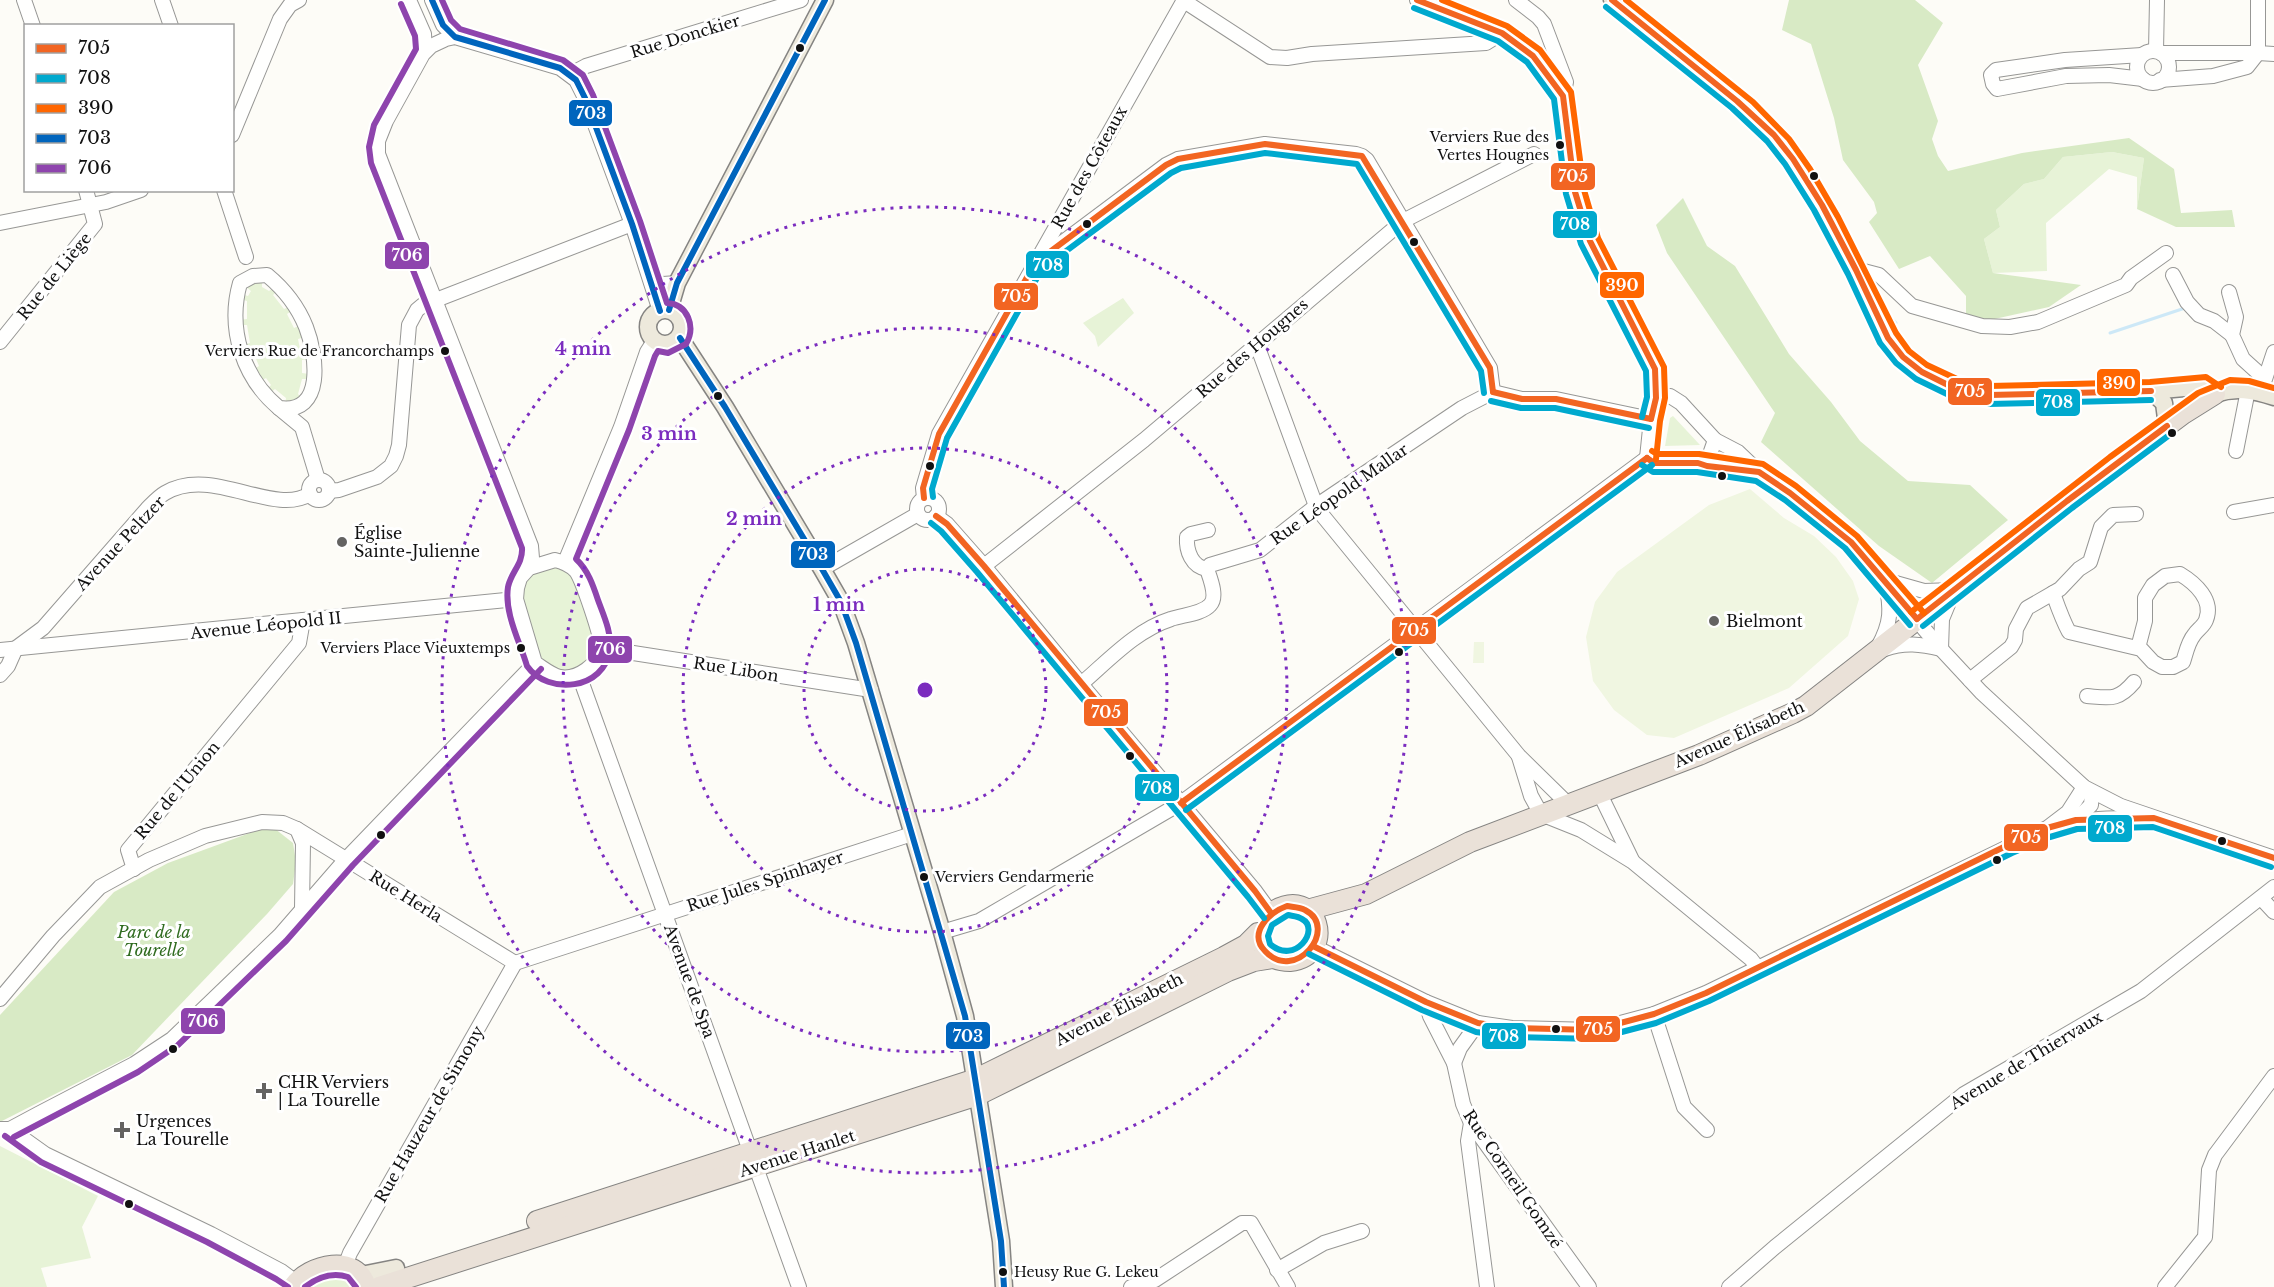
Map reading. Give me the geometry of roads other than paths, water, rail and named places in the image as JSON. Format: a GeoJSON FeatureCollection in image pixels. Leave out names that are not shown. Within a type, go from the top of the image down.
{"type":"FeatureCollection","features":[{"type":"Feature","properties":{"kind":"highway","name":"Avenue Élisabeth"},"geometry":{"type":"LineString","coordinates":[[1316,940],[1345,909],[1366,894],[1470,842],[1699,755],[1806,706],[2083,489],[2167,426],[2215,394]]}},
{"type":"Feature","properties":{"kind":"highway","name":"Avenue Élisabeth"},"geometry":{"type":"LineString","coordinates":[[1307,910],[1366,894]]}},
{"type":"Feature","properties":{"kind":"highway"},"geometry":{"type":"LineString","coordinates":[[1258,933],[1261,946],[1266,953],[1273,958],[1292,961],[1300,958],[1316,940],[1315,918],[1307,910],[1298,906],[1287,906],[1270,913]]}},
{"type":"Feature","properties":{"kind":"highway","name":"Avenue Élisabeth"},"geometry":{"type":"LineString","coordinates":[[977,1087],[995,1071],[1224,957],[1246,945],[1258,933]]}},
{"type":"Feature","properties":{"kind":"highway","name":"Avenue Élisabeth"},"geometry":{"type":"LineString","coordinates":[[1200,984],[1254,961],[1273,958]]}},
{"type":"Feature","properties":{"kind":"highway","name":"Avenue Hanlet"},"geometry":{"type":"LineString","coordinates":[[396,1268],[753,1159],[977,1087],[1200,984]]}},
{"type":"Feature","properties":{"kind":"highway","name":"Avenue Hanlet"},"geometry":{"type":"LineString","coordinates":[[379,1287],[753,1159]]}},
{"type":"Feature","properties":{"kind":"highway"},"geometry":{"type":"LineString","coordinates":[[295,1285],[307,1273],[335,1265],[357,1276]]}},
{"type":"Feature","properties":{"kind":"main road"},"geometry":{"type":"LineString","coordinates":[[680,338],[666,344],[654,341],[648,331],[652,316],[664,310],[825,0]]}},
{"type":"Feature","properties":{"kind":"main road"},"geometry":{"type":"LineString","coordinates":[[1612,0],[1759,118],[1801,171],[1856,269],[1888,338],[1916,369],[1949,387],[1969,393],[1989,395],[2151,392],[2206,386],[2215,394],[2230,389],[2262,390]]}},
{"type":"Feature","properties":{"kind":"main road"},"geometry":{"type":"LineString","coordinates":[[664,310],[678,315],[682,327],[680,338],[725,407],[841,602],[871,690],[965,1016],[1001,1241],[1004,1287]]}},
{"type":"Feature","properties":{"kind":"main road"},"geometry":{"type":"LineString","coordinates":[[2151,392],[2164,403],[2167,412],[2167,426]]}},
{"type":"Feature","properties":{"kind":"main road"},"geometry":{"type":"LineString","coordinates":[[1258,933],[1263,921],[1270,913]]}},
{"type":"Feature","properties":{"kind":"main road","name":"Avenue Hanlet"},"geometry":{"type":"LineString","coordinates":[[357,1276],[396,1268]]}},
{"type":"Feature","properties":{"kind":"street"},"geometry":{"type":"LineString","coordinates":[[24,0],[32,24]]}},
{"type":"Feature","properties":{"kind":"street"},"geometry":{"type":"LineString","coordinates":[[162,0],[170,24]]}},
{"type":"Feature","properties":{"kind":"street"},"geometry":{"type":"LineString","coordinates":[[234,130],[280,18],[290,5],[299,0]]}},
{"type":"Feature","properties":{"kind":"street"},"geometry":{"type":"LineString","coordinates":[[409,0],[424,34],[424,51],[386,121],[378,147],[380,161],[531,546],[532,558],[529,568],[520,578],[516,599],[535,663],[561,677],[579,675],[593,663],[601,648],[600,636],[580,578],[565,562],[555,560],[529,568]]}},
{"type":"Feature","properties":{"kind":"street"},"geometry":{"type":"LineString","coordinates":[[432,0],[443,25],[455,37],[550,63],[571,74],[576,80],[585,98],[651,281],[664,310]]}},
{"type":"Feature","properties":{"kind":"street","name":"Rue Donckier"},"geometry":{"type":"LineString","coordinates":[[571,74],[586,66],[801,0]]}},
{"type":"Feature","properties":{"kind":"street"},"geometry":{"type":"LineString","coordinates":[[1417,0],[1502,33],[1533,56],[1563,96]]}},
{"type":"Feature","properties":{"kind":"street"},"geometry":{"type":"LineString","coordinates":[[942,932],[979,921],[1181,803],[1647,458],[1651,419],[1656,398],[1655,369],[1590,241],[1575,192],[1563,96],[1566,82],[1544,24],[1538,16],[1516,0]]}},
{"type":"Feature","properties":{"kind":"street"},"geometry":{"type":"LineString","coordinates":[[2144,80],[2139,75],[2137,65],[2153,53],[2157,0]]}},
{"type":"Feature","properties":{"kind":"street"},"geometry":{"type":"LineString","coordinates":[[2258,0],[2258,53],[2247,67],[2213,76],[2149,82],[2109,75],[2066,76],[1996,89],[1992,79],[1991,75],[1996,70],[2065,60],[2153,53],[2258,53],[2274,54]]}},
{"type":"Feature","properties":{"kind":"street"},"geometry":{"type":"LineString","coordinates":[[1184,1],[1270,57],[1287,58],[1312,54],[1486,43],[1502,33]]}},
{"type":"Feature","properties":{"kind":"street","name":"Rue des Côteaux"},"geometry":{"type":"LineString","coordinates":[[923,493],[939,434],[1184,1]]}},
{"type":"Feature","properties":{"kind":"street"},"geometry":{"type":"LineString","coordinates":[[424,51],[438,42],[455,37]]}},
{"type":"Feature","properties":{"kind":"street"},"geometry":{"type":"LineString","coordinates":[[2153,53],[2168,65],[2168,71],[2160,81]]}},
{"type":"Feature","properties":{"kind":"street"},"geometry":{"type":"LineString","coordinates":[[2065,60],[2066,76]]}},
{"type":"Feature","properties":{"kind":"street"},"geometry":{"type":"LineString","coordinates":[[1035,263],[1166,165],[1179,159],[1256,145],[1304,148],[1362,156],[1490,368],[1493,392],[1522,399],[1556,399],[1651,419]]}},
{"type":"Feature","properties":{"kind":"street","name":"Rue des Hougnes"},"geometry":{"type":"LineString","coordinates":[[984,566],[1102,474],[1403,221],[1534,154]]}},
{"type":"Feature","properties":{"kind":"street"},"geometry":{"type":"LineString","coordinates":[[87,192],[90,205]]}},
{"type":"Feature","properties":{"kind":"street"},"geometry":{"type":"LineString","coordinates":[[0,223],[90,205],[134,192]]}},
{"type":"Feature","properties":{"kind":"street"},"geometry":{"type":"LineString","coordinates":[[225,192],[246,257],[235,311],[238,342],[254,380],[267,398],[302,427]]}},
{"type":"Feature","properties":{"kind":"street","name":"Rue de Liège"},"geometry":{"type":"LineString","coordinates":[[0,342],[95,224],[90,205]]}},
{"type":"Feature","properties":{"kind":"street"},"geometry":{"type":"LineString","coordinates":[[329,491],[339,490],[377,477],[391,466],[399,445],[409,325],[417,310],[434,300],[632,224]]}},
{"type":"Feature","properties":{"kind":"street"},"geometry":{"type":"LineString","coordinates":[[1856,269],[1879,275],[1912,306],[1982,326],[2010,327],[2038,322],[2126,285],[2131,278],[2166,253]]}},
{"type":"Feature","properties":{"kind":"street"},"geometry":{"type":"LineString","coordinates":[[246,257],[279,285],[289,297],[306,327],[313,356],[313,381],[302,427],[318,480]]}},
{"type":"Feature","properties":{"kind":"street"},"geometry":{"type":"LineString","coordinates":[[240,283],[253,276],[267,275]]}},
{"type":"Feature","properties":{"kind":"street"},"geometry":{"type":"LineString","coordinates":[[2173,275],[2187,302],[2199,315],[2214,321],[2232,335],[2242,359],[2262,390]]}},
{"type":"Feature","properties":{"kind":"street"},"geometry":{"type":"LineString","coordinates":[[651,281],[663,284],[677,283]]}},
{"type":"Feature","properties":{"kind":"street"},"geometry":{"type":"LineString","coordinates":[[2229,292],[2235,317],[2232,335]]}},
{"type":"Feature","properties":{"kind":"street"},"geometry":{"type":"LineString","coordinates":[[565,562],[621,427],[647,352],[654,341]]}},
{"type":"Feature","properties":{"kind":"street"},"geometry":{"type":"LineString","coordinates":[[1257,345],[1316,506],[1519,756],[1568,804]]}},
{"type":"Feature","properties":{"kind":"street"},"geometry":{"type":"LineString","coordinates":[[2236,451],[2262,390],[2274,352]]}},
{"type":"Feature","properties":{"kind":"street","name":"Rue Léopold Mallar"},"geometry":{"type":"LineString","coordinates":[[1207,569],[1215,562],[1260,550],[1316,506],[1462,408],[1493,392]]}},
{"type":"Feature","properties":{"kind":"street"},"geometry":{"type":"LineString","coordinates":[[1656,398],[1670,396],[1681,403],[1715,440],[1738,452],[1759,472],[1790,493],[1851,542],[1941,649],[1972,682],[2088,789],[2121,806],[2274,858]]}},
{"type":"Feature","properties":{"kind":"street"},"geometry":{"type":"LineString","coordinates":[[279,408],[296,408],[309,398]]}},
{"type":"Feature","properties":{"kind":"street"},"geometry":{"type":"LineString","coordinates":[[1698,463],[1709,457],[1715,440]]}},
{"type":"Feature","properties":{"kind":"street"},"geometry":{"type":"LineString","coordinates":[[1647,458],[1654,463],[1698,463],[1759,472]]}},
{"type":"Feature","properties":{"kind":"street"},"geometry":{"type":"LineString","coordinates":[[318,480],[326,483],[329,491],[326,497],[320,500],[314,499],[310,494],[310,485],[318,480]]}},
{"type":"Feature","properties":{"kind":"street","name":"Avenue Peltzer"},"geometry":{"type":"LineString","coordinates":[[0,675],[8,666],[16,648],[43,628],[147,509],[164,493],[188,485],[205,484],[286,501],[310,494]]}},
{"type":"Feature","properties":{"kind":"street"},"geometry":{"type":"LineString","coordinates":[[923,493],[937,501],[939,511],[936,516],[928,520],[920,518],[918,514],[917,505],[923,493]]}},
{"type":"Feature","properties":{"kind":"street"},"geometry":{"type":"LineString","coordinates":[[2234,512],[2274,505]]}},
{"type":"Feature","properties":{"kind":"street"},"geometry":{"type":"LineString","coordinates":[[822,569],[918,514]]}},
{"type":"Feature","properties":{"kind":"street"},"geometry":{"type":"LineString","coordinates":[[1972,682],[2006,653],[2016,640],[2016,629],[2027,608],[2053,593],[2090,562],[2101,527],[2113,515],[2136,514]]}},
{"type":"Feature","properties":{"kind":"street"},"geometry":{"type":"LineString","coordinates":[[936,516],[947,524],[984,566],[1256,891],[1270,913]]}},
{"type":"Feature","properties":{"kind":"street"},"geometry":{"type":"LineString","coordinates":[[1081,684],[1129,642],[1148,630],[1169,619],[1196,612],[1210,605],[1213,601],[1213,591],[1207,569],[1197,566],[1192,561],[1187,542],[1187,537],[1191,534],[1208,530]]}},
{"type":"Feature","properties":{"kind":"street"},"geometry":{"type":"LineString","coordinates":[[2053,593],[2059,607],[2060,617],[2069,632],[2138,648],[2162,667],[2173,667],[2183,662],[2193,636],[2206,622],[2208,611],[2203,594],[2192,581],[2180,574],[2166,576],[2153,585],[2145,598],[2145,621],[2138,648]]}},
{"type":"Feature","properties":{"kind":"street"},"geometry":{"type":"LineString","coordinates":[[1885,580],[1924,591],[1954,590],[1942,619],[1941,649]]}},
{"type":"Feature","properties":{"kind":"street"},"geometry":{"type":"LineString","coordinates":[[1875,653],[1887,630],[1890,616],[1885,580]]}},
{"type":"Feature","properties":{"kind":"street","name":"Avenue Léopold II"},"geometry":{"type":"LineString","coordinates":[[0,650],[516,599]]}},
{"type":"Feature","properties":{"kind":"street","name":"Rue de l'Union"},"geometry":{"type":"LineString","coordinates":[[134,869],[128,850],[299,643],[303,620]]}},
{"type":"Feature","properties":{"kind":"street"},"geometry":{"type":"LineString","coordinates":[[1875,653],[1895,645],[1908,644],[1924,644],[1941,649]]}},
{"type":"Feature","properties":{"kind":"street","name":"Rue Libon"},"geometry":{"type":"LineString","coordinates":[[601,648],[871,690]]}},
{"type":"Feature","properties":{"kind":"street"},"geometry":{"type":"LineString","coordinates":[[5,1129],[134,1064],[172,1038],[280,935],[346,859],[535,663]]}},
{"type":"Feature","properties":{"kind":"street","name":"Avenue de Spa"},"geometry":{"type":"LineString","coordinates":[[579,675],[799,1287]]}},
{"type":"Feature","properties":{"kind":"street"},"geometry":{"type":"LineString","coordinates":[[2087,696],[2108,698],[2124,694],[2134,682]]}},
{"type":"Feature","properties":{"kind":"street"},"geometry":{"type":"LineString","coordinates":[[1519,756],[1531,796],[1541,814],[1581,830],[1633,862],[1751,959],[1757,967]]}},
{"type":"Feature","properties":{"kind":"street"},"geometry":{"type":"LineString","coordinates":[[2076,820],[2091,806],[2088,789]]}},
{"type":"Feature","properties":{"kind":"street"},"geometry":{"type":"LineString","coordinates":[[2047,828],[2068,813],[2088,789]]}},
{"type":"Feature","properties":{"kind":"street"},"geometry":{"type":"LineString","coordinates":[[1599,792],[1633,862]]}},
{"type":"Feature","properties":{"kind":"street"},"geometry":{"type":"LineString","coordinates":[[1316,940],[1426,1002],[1478,1023],[1523,1029],[1594,1030],[1654,1014],[1706,993],[2047,828],[2076,820],[2154,818]]}},
{"type":"Feature","properties":{"kind":"street","name":"Rue Herla"},"geometry":{"type":"LineString","coordinates":[[134,869],[149,860],[205,836],[262,822],[283,823],[515,963]]}},
{"type":"Feature","properties":{"kind":"street"},"geometry":{"type":"LineString","coordinates":[[297,830],[303,843],[302,908]]}},
{"type":"Feature","properties":{"kind":"street","name":"Rue Jules Spinhayer"},"geometry":{"type":"LineString","coordinates":[[515,963],[912,834]]}},
{"type":"Feature","properties":{"kind":"street"},"geometry":{"type":"LineString","coordinates":[[0,999],[53,936],[100,887],[134,869]]}},
{"type":"Feature","properties":{"kind":"street","name":"Avenue de Thiervaux"},"geometry":{"type":"LineString","coordinates":[[1729,1287],[1964,1094],[2141,991],[2274,887]]}},
{"type":"Feature","properties":{"kind":"street"},"geometry":{"type":"LineString","coordinates":[[2260,898],[2274,912]]}},
{"type":"Feature","properties":{"kind":"street","name":"Rue Hauzeur de Simony"},"geometry":{"type":"LineString","coordinates":[[357,1276],[350,1253],[515,963]]}},
{"type":"Feature","properties":{"kind":"street","name":"Rue Corneil Gomzé"},"geometry":{"type":"LineString","coordinates":[[1426,1002],[1430,1016],[1454,1062],[1462,1104],[1471,1123],[1589,1287]]}},
{"type":"Feature","properties":{"kind":"street"},"geometry":{"type":"LineString","coordinates":[[1654,1014],[1684,1107],[1707,1130]]}},
{"type":"Feature","properties":{"kind":"street"},"geometry":{"type":"LineString","coordinates":[[1454,1062],[1460,1048],[1478,1023]]}},
{"type":"Feature","properties":{"kind":"street"},"geometry":{"type":"LineString","coordinates":[[2165,1287],[2205,1237],[2209,1170],[2215,1155],[2274,1076]]}},
{"type":"Feature","properties":{"kind":"street"},"geometry":{"type":"LineString","coordinates":[[1471,1123],[1468,1141],[1487,1287]]}},
{"type":"Feature","properties":{"kind":"street"},"geometry":{"type":"LineString","coordinates":[[5,1129],[45,1154],[211,1234],[281,1271],[295,1285]]}},
{"type":"Feature","properties":{"kind":"street"},"geometry":{"type":"LineString","coordinates":[[1131,1287],[1155,1280],[1242,1222],[1251,1222],[1288,1287]]}},
{"type":"Feature","properties":{"kind":"street"},"geometry":{"type":"LineString","coordinates":[[1277,1270],[1324,1243],[1362,1232]]}},
{"type":"Feature","properties":{"kind":"waterway"},"geometry":{"type":"LineString","coordinates":[[1829,197],[1834,211]]}},
{"type":"Feature","properties":{"kind":"waterway"},"geometry":{"type":"LineString","coordinates":[[1868,276],[1886,312],[1896,323]]}},
{"type":"Feature","properties":{"kind":"waterway"},"geometry":{"type":"LineString","coordinates":[[2110,333],[2185,308]]}},
{"type":"Feature","properties":{"kind":"place","name":"Verviers Rue des Vertes Hougnes"},"geometry":{"type":"Point","coordinates":[1560,145]}},
{"type":"Feature","properties":{"kind":"place","name":"Verviers Rue de Francorchamps"},"geometry":{"type":"Point","coordinates":[445,351]}},
{"type":"Feature","properties":{"kind":"place","name":"Église Sainte-Julienne"},"geometry":{"type":"Point","coordinates":[342,542]}},
{"type":"Feature","properties":{"kind":"place","name":"Bielmont"},"geometry":{"type":"Point","coordinates":[1714,621]}},
{"type":"Feature","properties":{"kind":"place","name":"Verviers Place Vieuxtemps"},"geometry":{"type":"Point","coordinates":[521,648]}},
{"type":"Feature","properties":{"kind":"place","name":"Verviers Gendarmerie"},"geometry":{"type":"Point","coordinates":[924,877]}},
{"type":"Feature","properties":{"kind":"place","name":"CHR Verviers | La Tourelle"},"geometry":{"type":"Point","coordinates":[264,1091]}},
{"type":"Feature","properties":{"kind":"place","name":"Urgences La Tourelle"},"geometry":{"type":"Point","coordinates":[122,1130]}},
{"type":"Feature","properties":{"kind":"place","name":"Heusy Rue G. Lekeu"},"geometry":{"type":"Point","coordinates":[1003,1272]}},
{"type":"Feature","properties":{"kind":"park label","name":"Parc de la Tourelle"},"geometry":{"type":"Point","coordinates":[154,941]}}]}
